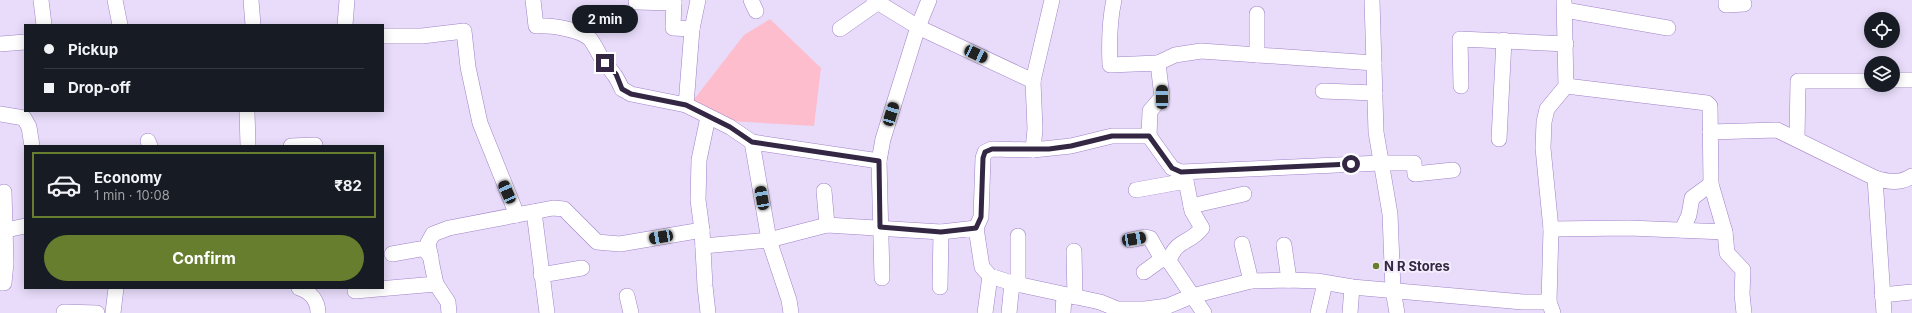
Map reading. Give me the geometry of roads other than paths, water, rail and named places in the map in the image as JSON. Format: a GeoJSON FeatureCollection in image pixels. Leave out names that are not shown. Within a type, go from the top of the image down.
{"type":"FeatureCollection","features":[{"type":"Feature","properties":{"kind":"street"},"geometry":{"type":"LineString","coordinates":[[41,0],[44,24]]}},
{"type":"Feature","properties":{"kind":"street"},"geometry":{"type":"LineString","coordinates":[[115,0],[120,24]]}},
{"type":"Feature","properties":{"kind":"street"},"geometry":{"type":"LineString","coordinates":[[251,0],[253,24]]}},
{"type":"Feature","properties":{"kind":"street"},"geometry":{"type":"LineString","coordinates":[[345,24],[347,0]]}},
{"type":"Feature","properties":{"kind":"street"},"geometry":{"type":"LineString","coordinates":[[533,0],[536,26],[548,25],[566,28],[589,38],[605,63],[616,74],[622,89],[631,94],[686,105],[730,127],[752,142],[879,161]]}},
{"type":"Feature","properties":{"kind":"street"},"geometry":{"type":"LineString","coordinates":[[686,105],[692,29],[698,0]]}},
{"type":"Feature","properties":{"kind":"street"},"geometry":{"type":"LineString","coordinates":[[882,278],[879,161],[883,139],[928,0]]}},
{"type":"Feature","properties":{"kind":"street"},"geometry":{"type":"LineString","coordinates":[[1033,150],[1035,129],[1033,81],[1052,0]]}},
{"type":"Feature","properties":{"kind":"street"},"geometry":{"type":"LineString","coordinates":[[1114,0],[1110,18],[1110,65],[1158,63],[1175,55],[1189,52],[1374,63]]}},
{"type":"Feature","properties":{"kind":"street"},"geometry":{"type":"LineString","coordinates":[[1372,0],[1376,132],[1390,214],[1393,290],[1397,313]]}},
{"type":"Feature","properties":{"kind":"street"},"geometry":{"type":"LineString","coordinates":[[1726,0],[1726,5],[1744,4]]}},
{"type":"Feature","properties":{"kind":"street"},"geometry":{"type":"LineString","coordinates":[[636,2],[674,1],[673,28],[692,29]]}},
{"type":"Feature","properties":{"kind":"street"},"geometry":{"type":"LineString","coordinates":[[840,29],[875,2],[918,27],[1033,81]]}},
{"type":"Feature","properties":{"kind":"street"},"geometry":{"type":"LineString","coordinates":[[1149,136],[1112,136],[1071,146],[1033,150],[992,149],[985,152],[983,158],[981,217],[976,228],[982,267],[990,276],[1015,284],[1100,302],[1116,309],[1145,309],[1168,306],[1192,296],[1251,281],[1288,280],[1317,281],[1352,287],[1523,302],[1551,308],[1551,229],[1543,148],[1544,122],[1547,109],[1566,86],[1565,5],[1668,28]]}},
{"type":"Feature","properties":{"kind":"street"},"geometry":{"type":"LineString","coordinates":[[1257,14],[1257,55]]}},
{"type":"Feature","properties":{"kind":"street"},"geometry":{"type":"LineString","coordinates":[[384,36],[422,36],[464,31],[468,67],[480,123],[502,181],[517,215]]}},
{"type":"Feature","properties":{"kind":"street"},"geometry":{"type":"LineString","coordinates":[[1461,86],[1460,39],[1566,44]]}},
{"type":"Feature","properties":{"kind":"street"},"geometry":{"type":"LineString","coordinates":[[1499,139],[1504,40]]}},
{"type":"Feature","properties":{"kind":"street"},"geometry":{"type":"LineString","coordinates":[[0,44],[24,42]]}},
{"type":"Feature","properties":{"kind":"street"},"geometry":{"type":"LineString","coordinates":[[1144,272],[1165,260],[1181,242],[1196,236],[1202,228],[1191,206],[1184,177],[1172,168],[1149,136],[1150,111],[1162,97],[1158,63]]}},
{"type":"Feature","properties":{"kind":"street"},"geometry":{"type":"LineString","coordinates":[[1900,80],[1912,80]]}},
{"type":"Feature","properties":{"kind":"street"},"geometry":{"type":"LineString","coordinates":[[1797,139],[1798,81],[1864,81]]}},
{"type":"Feature","properties":{"kind":"street"},"geometry":{"type":"LineString","coordinates":[[1566,86],[1707,103],[1710,106],[1711,184],[1725,232],[1727,253],[1743,270],[1742,294],[1744,313]]}},
{"type":"Feature","properties":{"kind":"street"},"geometry":{"type":"LineString","coordinates":[[1323,91],[1374,93]]}},
{"type":"Feature","properties":{"kind":"street"},"geometry":{"type":"LineString","coordinates":[[247,112],[248,145]]}},
{"type":"Feature","properties":{"kind":"street"},"geometry":{"type":"LineString","coordinates":[[0,114],[25,115],[32,145]]}},
{"type":"Feature","properties":{"kind":"street"},"geometry":{"type":"LineString","coordinates":[[708,117],[699,160],[698,200],[702,230],[708,313]]}},
{"type":"Feature","properties":{"kind":"street"},"geometry":{"type":"LineString","coordinates":[[1710,132],[1777,130],[1875,178],[1899,182],[1912,176]]}},
{"type":"Feature","properties":{"kind":"street"},"geometry":{"type":"LineString","coordinates":[[752,142],[769,240],[789,300],[791,313]]}},
{"type":"Feature","properties":{"kind":"street"},"geometry":{"type":"LineString","coordinates":[[1136,190],[1184,177],[1381,163],[1414,163],[1415,174],[1453,170]]}},
{"type":"Feature","properties":{"kind":"street"},"geometry":{"type":"LineString","coordinates":[[1875,178],[1884,313]]}},
{"type":"Feature","properties":{"kind":"street"},"geometry":{"type":"LineString","coordinates":[[1682,230],[1689,215],[1692,198],[1711,184]]}},
{"type":"Feature","properties":{"kind":"street"},"geometry":{"type":"LineString","coordinates":[[824,191],[827,225]]}},
{"type":"Feature","properties":{"kind":"street"},"geometry":{"type":"LineString","coordinates":[[0,283],[4,283],[2,233],[4,192]]}},
{"type":"Feature","properties":{"kind":"street"},"geometry":{"type":"LineString","coordinates":[[1191,206],[1244,194]]}},
{"type":"Feature","properties":{"kind":"street"},"geometry":{"type":"LineString","coordinates":[[449,313],[448,302],[436,284],[428,243],[433,234],[449,228],[553,208],[564,210],[597,242],[620,244],[702,230]]}},
{"type":"Feature","properties":{"kind":"street"},"geometry":{"type":"LineString","coordinates":[[534,212],[547,313]]}},
{"type":"Feature","properties":{"kind":"street"},"geometry":{"type":"LineString","coordinates":[[703,246],[769,240],[827,225],[880,227],[941,232],[976,228]]}},
{"type":"Feature","properties":{"kind":"street"},"geometry":{"type":"LineString","coordinates":[[2,233],[24,226]]}},
{"type":"Feature","properties":{"kind":"street"},"geometry":{"type":"LineString","coordinates":[[1551,229],[1629,228],[1725,232]]}},
{"type":"Feature","properties":{"kind":"street"},"geometry":{"type":"LineString","coordinates":[[940,287],[941,232]]}},
{"type":"Feature","properties":{"kind":"street"},"geometry":{"type":"LineString","coordinates":[[1009,313],[1015,284],[1018,236]]}},
{"type":"Feature","properties":{"kind":"street"},"geometry":{"type":"LineString","coordinates":[[1130,240],[1145,237],[1150,238],[1204,313]]}},
{"type":"Feature","properties":{"kind":"street"},"geometry":{"type":"LineString","coordinates":[[1242,244],[1251,281]]}},
{"type":"Feature","properties":{"kind":"street"},"geometry":{"type":"LineString","coordinates":[[1284,245],[1288,280]]}},
{"type":"Feature","properties":{"kind":"street"},"geometry":{"type":"LineString","coordinates":[[392,254],[420,249],[426,250],[431,256]]}},
{"type":"Feature","properties":{"kind":"street"},"geometry":{"type":"LineString","coordinates":[[1063,313],[1069,296],[1074,252]]}},
{"type":"Feature","properties":{"kind":"street"},"geometry":{"type":"LineString","coordinates":[[541,275],[582,268]]}},
{"type":"Feature","properties":{"kind":"street"},"geometry":{"type":"LineString","coordinates":[[985,313],[990,276]]}},
{"type":"Feature","properties":{"kind":"street"},"geometry":{"type":"LineString","coordinates":[[1318,313],[1325,283]]}},
{"type":"Feature","properties":{"kind":"street"},"geometry":{"type":"LineString","coordinates":[[384,288],[436,284]]}},
{"type":"Feature","properties":{"kind":"street"},"geometry":{"type":"LineString","coordinates":[[1350,313],[1352,287]]}},
{"type":"Feature","properties":{"kind":"street"},"geometry":{"type":"LineString","coordinates":[[113,313],[116,289]]}},
{"type":"Feature","properties":{"kind":"street"},"geometry":{"type":"LineString","coordinates":[[300,289],[311,295],[318,304],[318,313]]}},
{"type":"Feature","properties":{"kind":"street"},"geometry":{"type":"LineString","coordinates":[[355,291],[378,289]]}},
{"type":"Feature","properties":{"kind":"street"},"geometry":{"type":"LineString","coordinates":[[1882,295],[1912,292]]}},
{"type":"Feature","properties":{"kind":"street"},"geometry":{"type":"LineString","coordinates":[[627,296],[632,313]]}},
{"type":"Feature","properties":{"kind":"street"},"geometry":{"type":"LineString","coordinates":[[64,312],[97,313]]}},
{"type":"Feature","properties":{"kind":"place","name":"N R Stores"},"geometry":{"type":"Point","coordinates":[1376,266]}}]}
